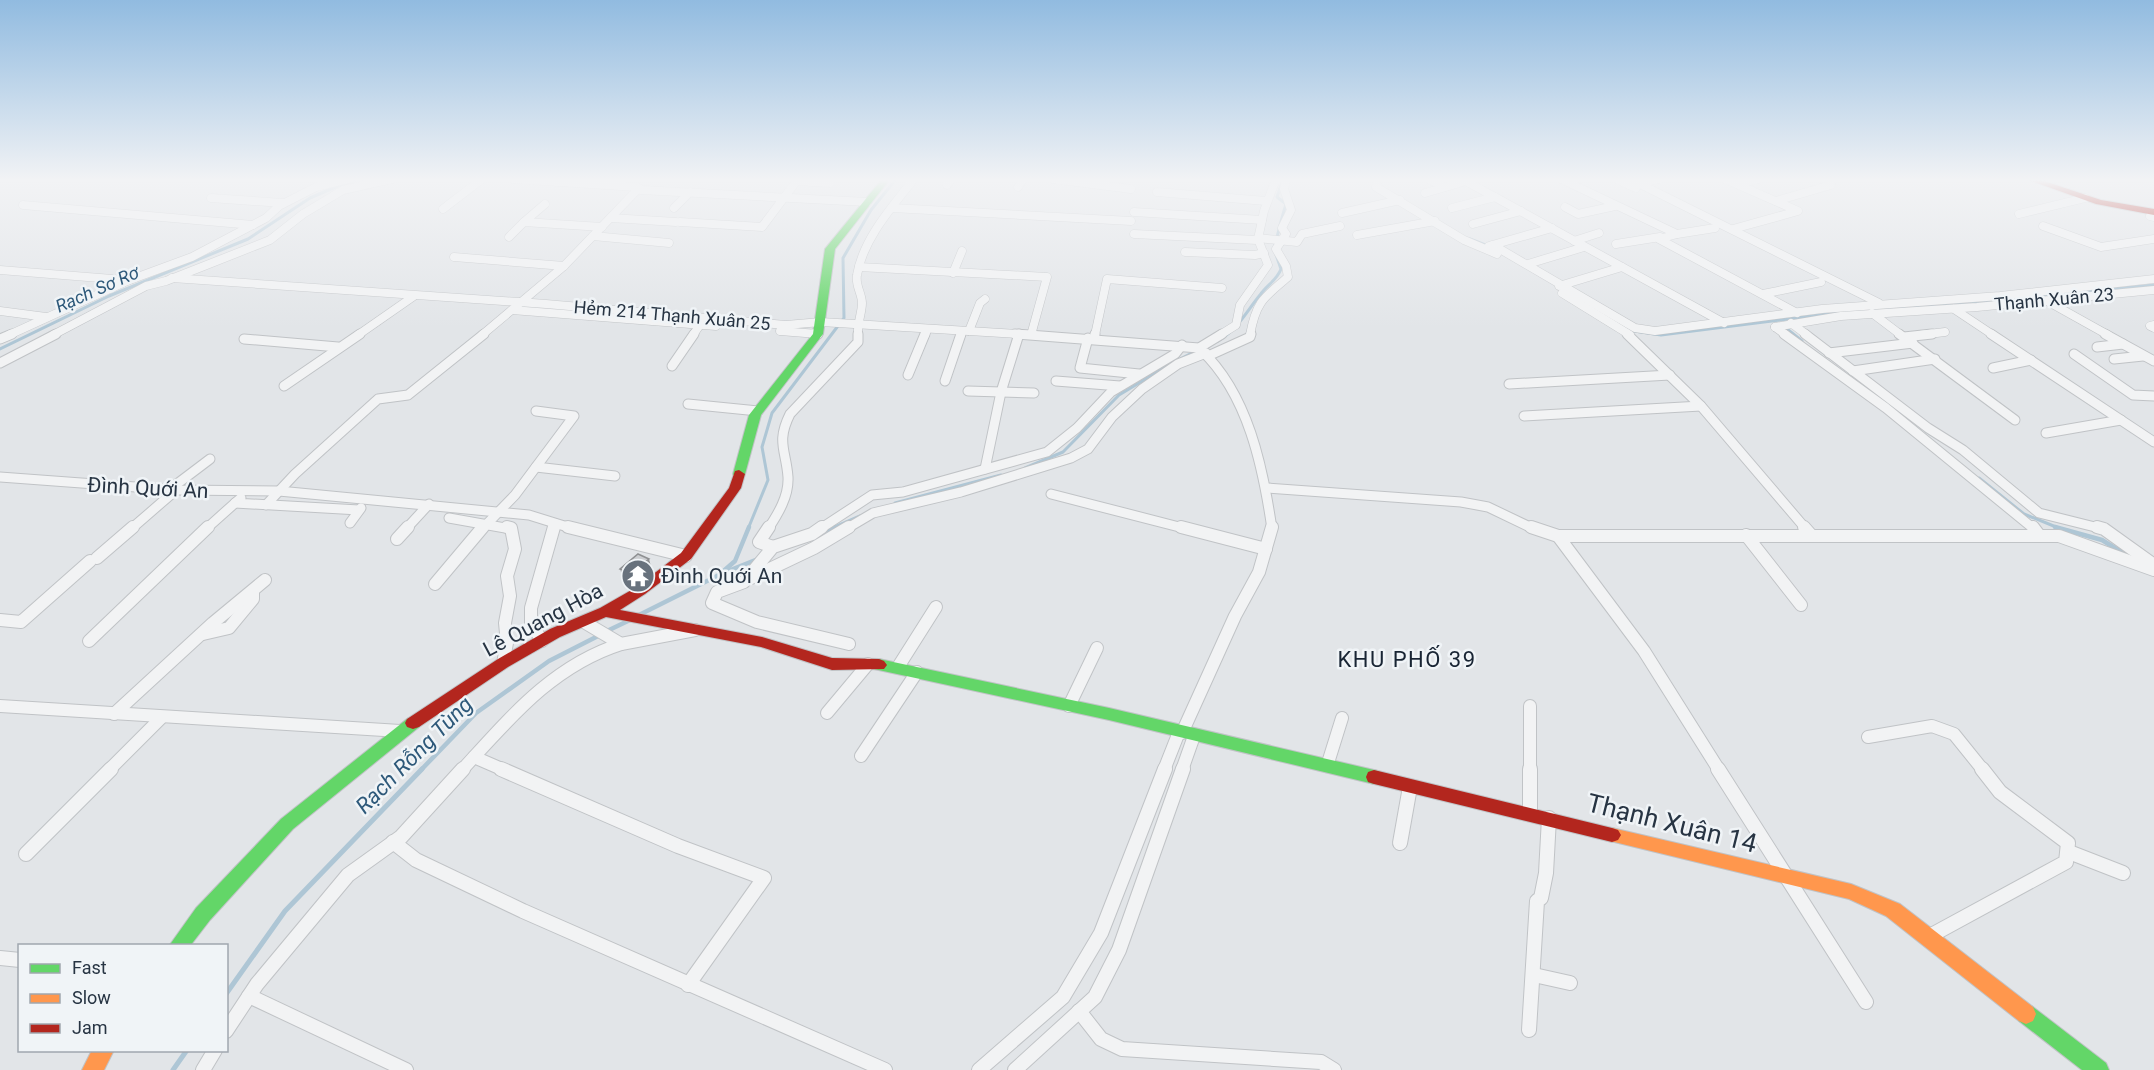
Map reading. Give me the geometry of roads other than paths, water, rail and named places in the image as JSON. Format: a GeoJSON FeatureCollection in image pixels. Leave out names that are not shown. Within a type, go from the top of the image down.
{"type":"FeatureCollection","features":[{"type":"Feature","properties":{"kind":"street"},"geometry":{"type":"LineString","coordinates":[[0,339],[46,317],[192,256],[246,229]]}},
{"type":"Feature","properties":{"kind":"street"},"geometry":{"type":"LineString","coordinates":[[0,363],[152,283],[172,278],[270,240],[284,229]]}},
{"type":"Feature","properties":{"kind":"street"},"geometry":{"type":"LineString","coordinates":[[509,237],[517,229]]}},
{"type":"Feature","properties":{"kind":"street"},"geometry":{"type":"LineString","coordinates":[[266,505],[378,399],[408,396],[522,303],[564,266],[600,229]]}},
{"type":"Feature","properties":{"kind":"street"},"geometry":{"type":"LineString","coordinates":[[822,326],[832,245],[845,229]]}},
{"type":"Feature","properties":{"kind":"street"},"geometry":{"type":"LineString","coordinates":[[773,547],[759,542],[786,496],[788,478],[779,438],[790,414],[852,351],[858,342],[856,326],[862,304],[856,278],[877,229]]}},
{"type":"Feature","properties":{"kind":"street"},"geometry":{"type":"LineString","coordinates":[[1204,352],[1236,325],[1240,305],[1268,265],[1260,239],[1261,229]]}},
{"type":"Feature","properties":{"kind":"street"},"geometry":{"type":"LineString","coordinates":[[849,644],[747,618],[722,610],[712,603],[717,592],[814,548],[873,513],[961,492],[987,482],[1071,458],[1088,448],[1112,417],[1142,389],[1178,364],[1204,352],[1251,337],[1255,310],[1261,299],[1288,277],[1286,266],[1275,249],[1286,234],[1283,229]]}},
{"type":"Feature","properties":{"kind":"street"},"geometry":{"type":"LineString","coordinates":[[1134,234],[1297,242],[1302,234],[1326,229]]}},
{"type":"Feature","properties":{"kind":"street"},"geometry":{"type":"LineString","coordinates":[[1357,235],[1391,229]]}},
{"type":"Feature","properties":{"kind":"street"},"geometry":{"type":"LineString","coordinates":[[1447,229],[1464,240],[1489,246],[1528,264],[1558,287],[1643,330],[1725,323],[1880,303],[2000,296],[2154,279]]}},
{"type":"Feature","properties":{"kind":"street"},"geometry":{"type":"LineString","coordinates":[[1489,246],[1549,229]]}},
{"type":"Feature","properties":{"kind":"street"},"geometry":{"type":"LineString","coordinates":[[1554,229],[1725,323]]}},
{"type":"Feature","properties":{"kind":"street"},"geometry":{"type":"LineString","coordinates":[[1666,229],[1677,234]]}},
{"type":"Feature","properties":{"kind":"street"},"geometry":{"type":"LineString","coordinates":[[1616,244],[1708,229]]}},
{"type":"Feature","properties":{"kind":"street"},"geometry":{"type":"LineString","coordinates":[[1716,229],[1821,282],[1763,294]]}},
{"type":"Feature","properties":{"kind":"street"},"geometry":{"type":"LineString","coordinates":[[1733,229],[1880,303]]}},
{"type":"Feature","properties":{"kind":"street"},"geometry":{"type":"LineString","coordinates":[[2051,229],[2101,248],[2154,239]]}},
{"type":"Feature","properties":{"kind":"street"},"geometry":{"type":"LineString","coordinates":[[1574,240],[1599,233]]}},
{"type":"Feature","properties":{"kind":"street"},"geometry":{"type":"LineString","coordinates":[[593,236],[669,243]]}},
{"type":"Feature","properties":{"kind":"street"},"geometry":{"type":"LineString","coordinates":[[1660,237],[1659,239],[1797,313]]}},
{"type":"Feature","properties":{"kind":"street"},"geometry":{"type":"LineString","coordinates":[[1489,246],[1558,287],[1633,337],[1634,341],[1701,406],[1811,535]]}},
{"type":"Feature","properties":{"kind":"street"},"geometry":{"type":"LineString","coordinates":[[1528,264],[1584,247]]}},
{"type":"Feature","properties":{"kind":"street"},"geometry":{"type":"LineString","coordinates":[[953,273],[962,251]]}},
{"type":"Feature","properties":{"kind":"street"},"geometry":{"type":"LineString","coordinates":[[1185,252],[1256,255],[1264,253]]}},
{"type":"Feature","properties":{"kind":"street"},"geometry":{"type":"LineString","coordinates":[[454,256],[564,266]]}},
{"type":"Feature","properties":{"kind":"street"},"geometry":{"type":"LineString","coordinates":[[859,267],[1047,277],[1031,335]]}},
{"type":"Feature","properties":{"kind":"street"},"geometry":{"type":"LineString","coordinates":[[1558,287],[1622,267]]}},
{"type":"Feature","properties":{"kind":"street"},"geometry":{"type":"LineString","coordinates":[[0,270],[152,283]]}},
{"type":"Feature","properties":{"kind":"street","name":"Hẻm 214 Thạnh Xuân 25"},"geometry":{"type":"LineString","coordinates":[[172,278],[822,326]]}},
{"type":"Feature","properties":{"kind":"street"},"geometry":{"type":"LineString","coordinates":[[1139,374],[1080,368],[1091,339],[1107,279],[1222,288]]}},
{"type":"Feature","properties":{"kind":"street","name":"Thạnh Xuân 23"},"geometry":{"type":"LineString","coordinates":[[2039,535],[2020,516],[1886,408],[1775,327],[1872,313],[1954,309],[2154,290]]}},
{"type":"Feature","properties":{"kind":"street"},"geometry":{"type":"LineString","coordinates":[[284,386],[414,296]]}},
{"type":"Feature","properties":{"kind":"street"},"geometry":{"type":"LineString","coordinates":[[945,381],[966,331],[980,303],[985,299]]}},
{"type":"Feature","properties":{"kind":"street"},"geometry":{"type":"LineString","coordinates":[[2047,300],[2154,362]]}},
{"type":"Feature","properties":{"kind":"street"},"geometry":{"type":"LineString","coordinates":[[1954,309],[2154,442]]}},
{"type":"Feature","properties":{"kind":"street"},"geometry":{"type":"LineString","coordinates":[[512,310],[700,325],[856,326],[1182,345],[1204,352],[1218,366],[1236,397],[1267,488],[1272,529],[1259,572],[1235,616],[1101,933],[1063,997],[979,1070]]}},
{"type":"Feature","properties":{"kind":"street"},"geometry":{"type":"LineString","coordinates":[[0,311],[46,317]]}},
{"type":"Feature","properties":{"kind":"street"},"geometry":{"type":"LineString","coordinates":[[1872,313],[2015,420]]}},
{"type":"Feature","properties":{"kind":"street"},"geometry":{"type":"LineString","coordinates":[[1791,323],[1928,428],[1963,450],[2039,513],[2104,529],[2154,565]]}},
{"type":"Feature","properties":{"kind":"street"},"geometry":{"type":"LineString","coordinates":[[672,366],[700,325]]}},
{"type":"Feature","properties":{"kind":"street","name":"Lê Quang Hòa"},"geometry":{"type":"LineString","coordinates":[[179,944],[203,914],[287,824],[400,731],[503,663],[542,641],[612,614],[686,556],[735,488],[750,428],[758,411],[822,326]]}},
{"type":"Feature","properties":{"kind":"street"},"geometry":{"type":"LineString","coordinates":[[908,375],[927,330]]}},
{"type":"Feature","properties":{"kind":"street"},"geometry":{"type":"LineString","coordinates":[[1904,336],[1945,332]]}},
{"type":"Feature","properties":{"kind":"street"},"geometry":{"type":"LineString","coordinates":[[985,469],[1001,392],[1019,334]]}},
{"type":"Feature","properties":{"kind":"street"},"geometry":{"type":"LineString","coordinates":[[244,339],[338,347]]}},
{"type":"Feature","properties":{"kind":"street"},"geometry":{"type":"LineString","coordinates":[[1829,353],[1913,343]]}},
{"type":"Feature","properties":{"kind":"street"},"geometry":{"type":"LineString","coordinates":[[2097,347],[2123,344]]}},
{"type":"Feature","properties":{"kind":"street"},"geometry":{"type":"LineString","coordinates":[[749,577],[763,556],[773,547],[812,534],[873,495],[903,492],[1047,452],[1120,386],[1175,354],[1182,345]]}},
{"type":"Feature","properties":{"kind":"street"},"geometry":{"type":"LineString","coordinates":[[2074,354],[2133,395],[2154,396]]}},
{"type":"Feature","properties":{"kind":"street"},"geometry":{"type":"LineString","coordinates":[[2114,359],[2144,356]]}},
{"type":"Feature","properties":{"kind":"street"},"geometry":{"type":"LineString","coordinates":[[1853,371],[1935,359]]}},
{"type":"Feature","properties":{"kind":"street"},"geometry":{"type":"LineString","coordinates":[[1993,368],[2031,360]]}},
{"type":"Feature","properties":{"kind":"street"},"geometry":{"type":"LineString","coordinates":[[1509,384],[1670,375]]}},
{"type":"Feature","properties":{"kind":"street"},"geometry":{"type":"LineString","coordinates":[[1056,381],[1120,386]]}},
{"type":"Feature","properties":{"kind":"street"},"geometry":{"type":"LineString","coordinates":[[968,391],[1034,393]]}},
{"type":"Feature","properties":{"kind":"street"},"geometry":{"type":"LineString","coordinates":[[688,404],[758,411]]}},
{"type":"Feature","properties":{"kind":"street"},"geometry":{"type":"LineString","coordinates":[[1524,416],[1701,406]]}},
{"type":"Feature","properties":{"kind":"street"},"geometry":{"type":"LineString","coordinates":[[435,584],[497,511],[515,495],[574,416],[536,411]]}},
{"type":"Feature","properties":{"kind":"street"},"geometry":{"type":"LineString","coordinates":[[2046,433],[2121,420]]}},
{"type":"Feature","properties":{"kind":"street"},"geometry":{"type":"LineString","coordinates":[[0,620],[21,622],[210,459]]}},
{"type":"Feature","properties":{"kind":"street"},"geometry":{"type":"LineString","coordinates":[[536,467],[615,476]]}},
{"type":"Feature","properties":{"kind":"street","name":"Đình Quới An"},"geometry":{"type":"LineString","coordinates":[[0,477],[172,490],[279,491],[497,511],[529,515],[556,524],[686,556]]}},
{"type":"Feature","properties":{"kind":"street"},"geometry":{"type":"LineString","coordinates":[[1267,488],[1461,502],[1488,507],[1536,530],[1558,536],[2059,536],[2091,545],[2128,563],[2154,570]]}},
{"type":"Feature","properties":{"kind":"street"},"geometry":{"type":"LineString","coordinates":[[89,641],[162,569],[247,491]]}},
{"type":"Feature","properties":{"kind":"street"},"geometry":{"type":"LineString","coordinates":[[1051,494],[1266,549]]}},
{"type":"Feature","properties":{"kind":"street"},"geometry":{"type":"LineString","coordinates":[[350,523],[370,499]]}},
{"type":"Feature","properties":{"kind":"street"},"geometry":{"type":"LineString","coordinates":[[236,503],[359,510]]}},
{"type":"Feature","properties":{"kind":"street"},"geometry":{"type":"LineString","coordinates":[[397,539],[429,504]]}},
{"type":"Feature","properties":{"kind":"street"},"geometry":{"type":"LineString","coordinates":[[449,518],[511,528],[515,549],[507,576],[510,596],[505,623],[507,643],[503,663]]}},
{"type":"Feature","properties":{"kind":"street"},"geometry":{"type":"LineString","coordinates":[[542,641],[532,628],[529,613],[547,547],[556,524]]}},
{"type":"Feature","properties":{"kind":"street"},"geometry":{"type":"LineString","coordinates":[[1746,535],[1801,605]]}},
{"type":"Feature","properties":{"kind":"street"},"geometry":{"type":"LineString","coordinates":[[1558,536],[1644,651],[1866,1002]]}},
{"type":"Feature","properties":{"kind":"street"},"geometry":{"type":"LineString","coordinates":[[114,714],[200,635],[265,580]]}},
{"type":"Feature","properties":{"kind":"street"},"geometry":{"type":"LineString","coordinates":[[898,668],[936,607]]}},
{"type":"Feature","properties":{"kind":"street","name":"Thạnh Xuân 14"},"geometry":{"type":"LineString","coordinates":[[612,614],[762,642],[832,664],[868,664],[898,668],[1069,706],[1549,818],[1851,892],[1893,910],[2099,1070]]}},
{"type":"Feature","properties":{"kind":"street"},"geometry":{"type":"LineString","coordinates":[[587,624],[617,643]]}},
{"type":"Feature","properties":{"kind":"street"},"geometry":{"type":"LineString","coordinates":[[228,1028],[249,996],[348,875],[393,842],[443,794],[522,704],[554,677],[617,643],[698,629]]}},
{"type":"Feature","properties":{"kind":"street"},"geometry":{"type":"LineString","coordinates":[[1069,706],[1097,648]]}},
{"type":"Feature","properties":{"kind":"street"},"geometry":{"type":"LineString","coordinates":[[827,713],[868,664]]}},
{"type":"Feature","properties":{"kind":"street"},"geometry":{"type":"LineString","coordinates":[[861,756],[917,672]]}},
{"type":"Feature","properties":{"kind":"street"},"geometry":{"type":"LineString","coordinates":[[0,706],[400,731]]}},
{"type":"Feature","properties":{"kind":"street"},"geometry":{"type":"LineString","coordinates":[[1530,706],[1530,814]]}},
{"type":"Feature","properties":{"kind":"street"},"geometry":{"type":"LineString","coordinates":[[26,854],[162,717]]}},
{"type":"Feature","properties":{"kind":"street"},"geometry":{"type":"LineString","coordinates":[[1327,766],[1342,718]]}},
{"type":"Feature","properties":{"kind":"street"},"geometry":{"type":"LineString","coordinates":[[1868,737],[1932,726],[1954,734],[2000,792],[2068,843],[2069,852],[2066,862],[1928,937]]}},
{"type":"Feature","properties":{"kind":"street"},"geometry":{"type":"LineString","coordinates":[[1015,1070],[1095,997],[1119,950],[1185,734]]}},
{"type":"Feature","properties":{"kind":"street"},"geometry":{"type":"LineString","coordinates":[[474,757],[678,846],[764,878],[753,897],[688,985]]}},
{"type":"Feature","properties":{"kind":"street"},"geometry":{"type":"LineString","coordinates":[[1400,843],[1410,787]]}},
{"type":"Feature","properties":{"kind":"street"},"geometry":{"type":"LineString","coordinates":[[1529,1030],[1537,901],[1541,898],[1546,873],[1549,818]]}},
{"type":"Feature","properties":{"kind":"street"},"geometry":{"type":"LineString","coordinates":[[393,842],[416,860],[688,985],[885,1070]]}},
{"type":"Feature","properties":{"kind":"street"},"geometry":{"type":"LineString","coordinates":[[2069,852],[2123,873]]}},
{"type":"Feature","properties":{"kind":"street"},"geometry":{"type":"LineString","coordinates":[[0,958],[18,960]]}},
{"type":"Feature","properties":{"kind":"street"},"geometry":{"type":"LineString","coordinates":[[1534,975],[1570,983]]}},
{"type":"Feature","properties":{"kind":"street"},"geometry":{"type":"LineString","coordinates":[[249,996],[406,1070]]}},
{"type":"Feature","properties":{"kind":"street"},"geometry":{"type":"LineString","coordinates":[[1080,1011],[1101,1040],[1122,1049],[1321,1062],[1334,1070]]}},
{"type":"Feature","properties":{"kind":"street"},"geometry":{"type":"LineString","coordinates":[[92,1070],[103,1052]]}},
{"type":"Feature","properties":{"kind":"street"},"geometry":{"type":"LineString","coordinates":[[203,1070],[214,1052]]}},
{"type":"Feature","properties":{"kind":"waterway","name":"Rạch Sơ Rơ"},"geometry":{"type":"LineString","coordinates":[[0,349],[109,296],[248,239],[263,229]]}},
{"type":"Feature","properties":{"kind":"waterway","name":"Rạch Rỗng Tùng"},"geometry":{"type":"LineString","coordinates":[[748,529],[768,480],[762,447],[772,413],[844,318],[843,258],[860,229]]}},
{"type":"Feature","properties":{"kind":"waterway"},"geometry":{"type":"LineString","coordinates":[[1218,341],[1236,326],[1281,269],[1274,249],[1279,229]]}},
{"type":"Feature","properties":{"kind":"waterway"},"geometry":{"type":"LineString","coordinates":[[1470,239],[1488,246]]}},
{"type":"Feature","properties":{"kind":"waterway"},"geometry":{"type":"LineString","coordinates":[[1634,331],[1661,335],[1852,311],[1947,305],[2154,285]]}},
{"type":"Feature","properties":{"kind":"waterway"},"geometry":{"type":"LineString","coordinates":[[1782,325],[1802,341]]}},
{"type":"Feature","properties":{"kind":"waterway"},"geometry":{"type":"LineString","coordinates":[[1180,359],[1198,350]]}},
{"type":"Feature","properties":{"kind":"waterway"},"geometry":{"type":"LineString","coordinates":[[1025,468],[1063,452],[1119,395],[1169,365]]}},
{"type":"Feature","properties":{"kind":"waterway"},"geometry":{"type":"LineString","coordinates":[[895,503],[1001,475]]}},
{"type":"Feature","properties":{"kind":"waterway"},"geometry":{"type":"LineString","coordinates":[[1979,478],[2024,514],[2058,528]]}},
{"type":"Feature","properties":{"kind":"waterway"},"geometry":{"type":"LineString","coordinates":[[830,529],[860,516]]}},
{"type":"Feature","properties":{"kind":"waterway","name":"Rạch Rỗng Tùng"},"geometry":{"type":"LineString","coordinates":[[639,615],[719,575],[735,561],[749,527]]}},
{"type":"Feature","properties":{"kind":"waterway"},"geometry":{"type":"LineString","coordinates":[[823,532],[834,527]]}},
{"type":"Feature","properties":{"kind":"waterway"},"geometry":{"type":"LineString","coordinates":[[2058,528],[2102,540],[2126,555]]}},
{"type":"Feature","properties":{"kind":"waterway"},"geometry":{"type":"LineString","coordinates":[[723,573],[758,559]]}},
{"type":"Feature","properties":{"kind":"waterway","name":"Rạch Rỗng Tùng"},"geometry":{"type":"LineString","coordinates":[[607,631],[630,620]]}},
{"type":"Feature","properties":{"kind":"waterway","name":"Rạch Rỗng Tùng"},"geometry":{"type":"LineString","coordinates":[[421,770],[476,713],[549,661],[600,635]]}},
{"type":"Feature","properties":{"kind":"waterway","name":"Rạch Rỗng Tùng"},"geometry":{"type":"LineString","coordinates":[[228,991],[285,911],[422,769]]}},
{"type":"Feature","properties":{"kind":"waterway","name":"Rạch Rỗng Tùng"},"geometry":{"type":"LineString","coordinates":[[173,1070],[186,1052]]}},
{"type":"Feature","properties":{"kind":"place","name":"Đình Quới An"},"geometry":{"type":"Point","coordinates":[638,576]}},
{"type":"Feature","properties":{"kind":"district","name":"KHU PHỐ 39"},"geometry":{"type":"Point","coordinates":[1407,659]}}]}
